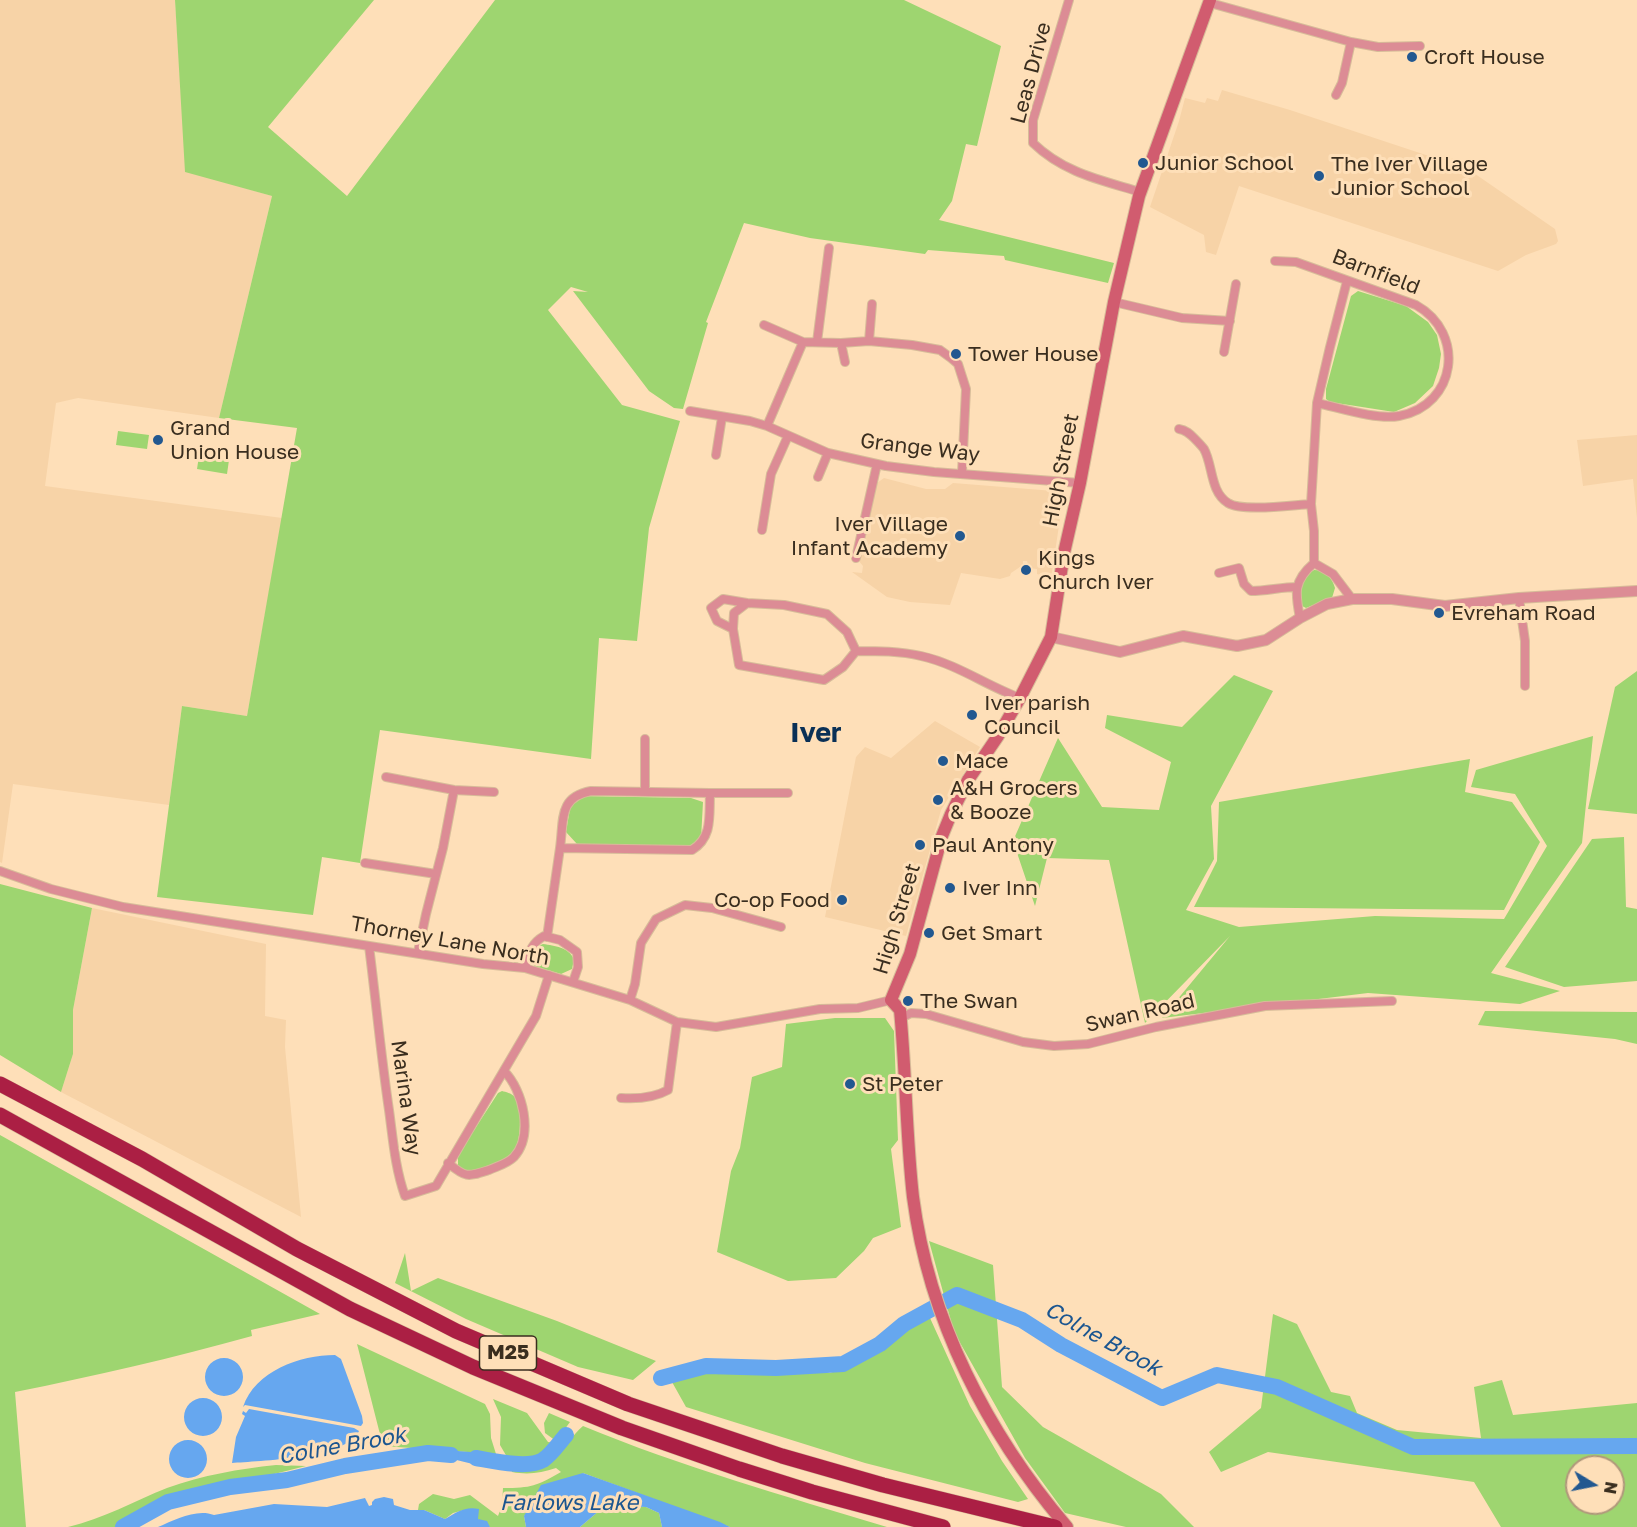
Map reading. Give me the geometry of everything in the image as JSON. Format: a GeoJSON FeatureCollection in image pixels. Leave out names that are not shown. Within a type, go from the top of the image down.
{"type":"FeatureCollection","features":[{"type":"Feature","properties":{"kind":"highway","name":"M25"},"geometry":{"type":"LineString","coordinates":[[0,1084],[142,1159],[297,1250],[456,1331],[628,1404],[782,1456],[883,1485],[1055,1527]]}},
{"type":"Feature","properties":{"kind":"highway","name":"M25"},"geometry":{"type":"LineString","coordinates":[[0,1115],[350,1309],[473,1367],[622,1428],[739,1469],[812,1492],[944,1527]]}},
{"type":"Feature","properties":{"kind":"main road","name":"High Street"},"geometry":{"type":"LineString","coordinates":[[891,1000],[910,954],[942,836],[951,814],[968,780],[1020,698],[1051,637],[1064,553],[1080,483],[1113,302],[1140,192],[1210,2]]}},
{"type":"Feature","properties":{"kind":"main road"},"geometry":{"type":"LineString","coordinates":[[891,1000],[900,1010],[901,1018],[914,1199],[930,1282],[944,1324],[972,1388],[1000,1435],[1042,1497],[1067,1527]]}},
{"type":"Feature","properties":{"kind":"street","name":"Leas Drive"},"geometry":{"type":"LineString","coordinates":[[1069,0],[1033,120],[1033,143],[1046,156],[1070,170],[1140,192]]}},
{"type":"Feature","properties":{"kind":"street"},"geometry":{"type":"LineString","coordinates":[[1210,2],[1352,42],[1378,47],[1420,46]]}},
{"type":"Feature","properties":{"kind":"street"},"geometry":{"type":"LineString","coordinates":[[1336,95],[1342,83],[1352,42]]}},
{"type":"Feature","properties":{"kind":"street"},"geometry":{"type":"LineString","coordinates":[[816,342],[829,248]]}},
{"type":"Feature","properties":{"kind":"street","name":"Barnfield"},"geometry":{"type":"LineString","coordinates":[[1275,261],[1296,262],[1416,305],[1431,315],[1446,339],[1449,363],[1446,379],[1440,389],[1424,405],[1400,416],[1367,414],[1317,403]]}},
{"type":"Feature","properties":{"kind":"street"},"geometry":{"type":"LineString","coordinates":[[1300,618],[1295,596],[1298,582],[1314,563],[1311,504],[1317,403],[1347,281]]}},
{"type":"Feature","properties":{"kind":"street"},"geometry":{"type":"LineString","coordinates":[[1224,352],[1236,284]]}},
{"type":"Feature","properties":{"kind":"street"},"geometry":{"type":"LineString","coordinates":[[1113,302],[1182,318],[1230,321]]}},
{"type":"Feature","properties":{"kind":"street"},"geometry":{"type":"LineString","coordinates":[[869,341],[872,304]]}},
{"type":"Feature","properties":{"kind":"street"},"geometry":{"type":"LineString","coordinates":[[764,325],[803,342],[869,341],[940,350],[958,364],[966,389],[962,473]]}},
{"type":"Feature","properties":{"kind":"street"},"geometry":{"type":"LineString","coordinates":[[767,426],[803,342]]}},
{"type":"Feature","properties":{"kind":"street"},"geometry":{"type":"LineString","coordinates":[[841,343],[844,362]]}},
{"type":"Feature","properties":{"kind":"street","name":"Grange Way"},"geometry":{"type":"LineString","coordinates":[[690,411],[767,426],[828,453],[877,464],[934,472],[1080,483]]}},
{"type":"Feature","properties":{"kind":"street"},"geometry":{"type":"LineString","coordinates":[[716,455],[722,417]]}},
{"type":"Feature","properties":{"kind":"street"},"geometry":{"type":"LineString","coordinates":[[1179,429],[1190,434],[1205,450],[1217,488],[1227,502],[1234,505],[1259,507],[1311,504]]}},
{"type":"Feature","properties":{"kind":"street"},"geometry":{"type":"LineString","coordinates":[[762,530],[771,474],[788,436]]}},
{"type":"Feature","properties":{"kind":"street"},"geometry":{"type":"LineString","coordinates":[[818,477],[828,453]]}},
{"type":"Feature","properties":{"kind":"street"},"geometry":{"type":"LineString","coordinates":[[856,558],[877,464]]}},
{"type":"Feature","properties":{"kind":"street"},"geometry":{"type":"LineString","coordinates":[[1314,563],[1334,574],[1352,599]]}},
{"type":"Feature","properties":{"kind":"street"},"geometry":{"type":"LineString","coordinates":[[1219,573],[1239,568],[1244,584],[1251,591],[1297,587]]}},
{"type":"Feature","properties":{"kind":"street"},"geometry":{"type":"LineString","coordinates":[[1051,637],[1120,652],[1183,636],[1237,646],[1266,640],[1300,618],[1328,604],[1352,599],[1392,599],[1445,606],[1520,598],[1637,591]]}},
{"type":"Feature","properties":{"kind":"street"},"geometry":{"type":"LineString","coordinates":[[1520,598],[1525,641],[1525,686]]}},
{"type":"Feature","properties":{"kind":"street"},"geometry":{"type":"LineString","coordinates":[[733,629],[717,621],[711,608],[723,599],[784,605],[827,614],[847,632],[856,651]]}},
{"type":"Feature","properties":{"kind":"street"},"geometry":{"type":"LineString","coordinates":[[747,603],[734,613],[733,629],[740,665],[824,680],[843,667],[856,651]]}},
{"type":"Feature","properties":{"kind":"street"},"geometry":{"type":"LineString","coordinates":[[856,651],[922,656],[970,674],[1020,698]]}},
{"type":"Feature","properties":{"kind":"street"},"geometry":{"type":"LineString","coordinates":[[645,739],[645,792]]}},
{"type":"Feature","properties":{"kind":"street"},"geometry":{"type":"LineString","coordinates":[[386,777],[453,790],[494,792]]}},
{"type":"Feature","properties":{"kind":"street"},"geometry":{"type":"LineString","coordinates":[[418,952],[453,790]]}},
{"type":"Feature","properties":{"kind":"street"},"geometry":{"type":"LineString","coordinates":[[547,937],[566,806],[570,798],[579,793],[591,791],[788,793]]}},
{"type":"Feature","properties":{"kind":"street"},"geometry":{"type":"LineString","coordinates":[[560,848],[692,850],[702,843],[708,832],[710,793]]}},
{"type":"Feature","properties":{"kind":"street"},"geometry":{"type":"LineString","coordinates":[[364,863],[436,874]]}},
{"type":"Feature","properties":{"kind":"street","name":"Thorney Lane North"},"geometry":{"type":"LineString","coordinates":[[0,871],[51,889],[123,907],[483,964],[525,968],[630,1000],[677,1022],[716,1027],[820,1009],[858,1008],[891,1000]]}},
{"type":"Feature","properties":{"kind":"street"},"geometry":{"type":"LineString","coordinates":[[630,1000],[635,984],[641,943],[656,919],[685,905],[712,908],[781,927]]}},
{"type":"Feature","properties":{"kind":"street"},"geometry":{"type":"LineString","coordinates":[[525,968],[529,950],[536,941],[547,937],[560,940],[577,952],[578,967],[573,982]]}},
{"type":"Feature","properties":{"kind":"street","name":"Marina Way"},"geometry":{"type":"LineString","coordinates":[[369,946],[394,1148],[399,1179],[405,1196],[436,1186],[448,1163]]}},
{"type":"Feature","properties":{"kind":"street"},"geometry":{"type":"LineString","coordinates":[[504,1071],[516,1084],[521,1103],[524,1127],[522,1143],[503,1165],[471,1176],[463,1175],[448,1163],[537,1016],[549,975]]}},
{"type":"Feature","properties":{"kind":"street","name":"Swan Road"},"geometry":{"type":"LineString","coordinates":[[901,1018],[911,1013],[926,1014],[1023,1042],[1054,1046],[1088,1044],[1156,1027],[1265,1006],[1392,1000]]}},
{"type":"Feature","properties":{"kind":"street"},"geometry":{"type":"LineString","coordinates":[[621,1098],[634,1099],[660,1095],[668,1090],[677,1022]]}},
{"type":"Feature","properties":{"kind":"shaded area"},"geometry":{"type":"Polygon","coordinates":[[[0,0],[175,0],[186,171],[272,196],[219,418],[78,398],[56,403],[45,486],[282,518],[247,716],[182,706],[169,805],[13,784],[2,863],[0,862],[0,0]]]}},
{"type":"Feature","properties":{"kind":"shaded area","name":"The Iver Village Junior School"},"geometry":{"type":"Polygon","coordinates":[[[1222,90],[1450,163],[1452,158],[1555,229],[1558,241],[1498,271],[1239,186],[1216,255],[1206,252],[1204,235],[1150,207],[1185,98],[1205,103],[1207,98],[1218,101],[1222,90]]]}},
{"type":"Feature","properties":{"kind":"shaded area"},"geometry":{"type":"Polygon","coordinates":[[[1637,435],[1637,518],[1633,479],[1583,486],[1577,440],[1637,435]]]}},
{"type":"Feature","properties":{"kind":"shaded area","name":"Iver Village Infant Academy"},"geometry":{"type":"Polygon","coordinates":[[[884,478],[926,489],[945,489],[953,483],[1054,491],[1061,512],[1051,579],[1037,574],[1037,569],[1029,568],[1027,561],[1023,561],[1023,565],[1010,576],[1000,579],[961,573],[950,605],[910,602],[887,597],[852,572],[862,573],[863,566],[858,560],[874,485],[884,478]]]}},
{"type":"Feature","properties":{"kind":"shaded area"},"geometry":{"type":"Polygon","coordinates":[[[935,721],[980,747],[941,810],[906,936],[825,917],[856,757],[865,747],[891,758],[935,721]]]}},
{"type":"Feature","properties":{"kind":"shaded area"},"geometry":{"type":"Polygon","coordinates":[[[92,908],[266,944],[265,1016],[286,1020],[285,1047],[301,1217],[61,1092],[73,1054],[73,1010],[92,908]]]}},
{"type":"Feature","properties":{"kind":"green space"},"geometry":{"type":"Polygon","coordinates":[[[175,0],[374,0],[268,127],[347,196],[495,0],[904,0],[1001,46],[977,146],[966,144],[952,201],[939,220],[1114,263],[1108,283],[1005,260],[1004,256],[928,250],[925,254],[810,238],[744,223],[706,322],[708,323],[683,409],[674,408],[649,391],[573,291],[588,292],[571,287],[548,310],[622,405],[680,421],[649,528],[637,641],[599,638],[591,759],[380,730],[360,863],[322,857],[313,915],[157,897],[182,706],[247,716],[297,428],[219,418],[272,196],[185,172],[175,0]]]}},
{"type":"Feature","properties":{"kind":"green space"},"geometry":{"type":"Polygon","coordinates":[[[1358,291],[1406,306],[1428,322],[1437,335],[1441,354],[1433,386],[1415,403],[1394,412],[1330,402],[1326,399],[1326,389],[1351,296],[1358,291]]]}},
{"type":"Feature","properties":{"kind":"green space"},"geometry":{"type":"Polygon","coordinates":[[[118,431],[149,435],[147,449],[116,445],[118,431]]]}},
{"type":"Feature","properties":{"kind":"green space"},"geometry":{"type":"Polygon","coordinates":[[[199,456],[229,460],[227,474],[197,469],[199,456]]]}},
{"type":"Feature","properties":{"kind":"green space"},"geometry":{"type":"Polygon","coordinates":[[[1314,570],[1328,575],[1335,588],[1332,598],[1306,608],[1302,606],[1298,586],[1303,577],[1314,570]]]}},
{"type":"Feature","properties":{"kind":"green space"},"geometry":{"type":"Polygon","coordinates":[[[1637,671],[1637,814],[1588,809],[1615,687],[1637,671]]]}},
{"type":"Feature","properties":{"kind":"green space"},"geometry":{"type":"Polygon","coordinates":[[[1234,675],[1273,691],[1211,806],[1214,859],[1186,910],[1239,927],[1375,916],[1504,919],[1547,846],[1515,794],[1471,787],[1476,770],[1593,736],[1582,843],[1491,973],[1560,991],[1520,1004],[1368,993],[1162,1018],[1230,936],[1145,1023],[1109,860],[1047,858],[1035,906],[1013,841],[1058,738],[1102,807],[1159,810],[1171,762],[1105,728],[1107,715],[1182,727],[1234,675]]]}},
{"type":"Feature","properties":{"kind":"green space"},"geometry":{"type":"Polygon","coordinates":[[[1470,759],[1465,792],[1512,802],[1540,842],[1504,910],[1194,907],[1217,861],[1219,802],[1470,759]]]}},
{"type":"Feature","properties":{"kind":"green space"},"geometry":{"type":"Polygon","coordinates":[[[579,796],[691,798],[703,802],[701,839],[689,846],[577,844],[566,832],[571,803],[579,796]]]}},
{"type":"Feature","properties":{"kind":"green space"},"geometry":{"type":"Polygon","coordinates":[[[1624,837],[1626,907],[1637,909],[1637,981],[1564,987],[1505,967],[1592,839],[1624,837]]]}},
{"type":"Feature","properties":{"kind":"green space"},"geometry":{"type":"Polygon","coordinates":[[[0,884],[92,908],[73,1010],[73,1054],[61,1092],[0,1055],[0,884]]]}},
{"type":"Feature","properties":{"kind":"green space"},"geometry":{"type":"Polygon","coordinates":[[[543,944],[568,952],[574,959],[572,969],[561,974],[534,966],[531,954],[536,947],[543,944]]]}},
{"type":"Feature","properties":{"kind":"green space"},"geometry":{"type":"Polygon","coordinates":[[[1485,1011],[1637,1012],[1637,1044],[1615,1039],[1478,1025],[1485,1011]]]}},
{"type":"Feature","properties":{"kind":"green space"},"geometry":{"type":"Polygon","coordinates":[[[835,1018],[885,1018],[894,1031],[898,1140],[891,1149],[901,1227],[873,1238],[864,1251],[836,1278],[788,1281],[717,1252],[731,1171],[740,1148],[752,1077],[782,1067],[786,1024],[835,1018]]]}},
{"type":"Feature","properties":{"kind":"green space"},"geometry":{"type":"Polygon","coordinates":[[[502,1091],[515,1097],[519,1107],[520,1129],[516,1147],[504,1159],[480,1169],[470,1171],[458,1167],[458,1155],[498,1093],[502,1091]]]}},
{"type":"Feature","properties":{"kind":"green space"},"geometry":{"type":"Polygon","coordinates":[[[0,1135],[320,1314],[251,1330],[252,1336],[193,1352],[15,1392],[26,1527],[0,1527],[0,1135]]]}},
{"type":"Feature","properties":{"kind":"green space"},"geometry":{"type":"Polygon","coordinates":[[[929,1241],[993,1265],[1002,1387],[1043,1427],[1161,1494],[1194,1527],[1126,1527],[1065,1513],[1025,1458],[954,1332],[929,1241]]]}},
{"type":"Feature","properties":{"kind":"green space"},"geometry":{"type":"Polygon","coordinates":[[[405,1253],[411,1291],[438,1278],[557,1321],[656,1361],[633,1380],[578,1367],[466,1319],[395,1283],[405,1253]]]}},
{"type":"Feature","properties":{"kind":"green space"},"geometry":{"type":"Polygon","coordinates":[[[1273,1314],[1297,1324],[1331,1392],[1350,1396],[1357,1413],[1397,1430],[1481,1438],[1474,1387],[1502,1380],[1513,1415],[1637,1403],[1637,1527],[1501,1527],[1474,1482],[1268,1452],[1221,1472],[1209,1452],[1261,1408],[1273,1314]]]}},
{"type":"Feature","properties":{"kind":"green space"},"geometry":{"type":"Polygon","coordinates":[[[930,1318],[970,1406],[1002,1461],[1028,1499],[1018,1502],[865,1463],[686,1407],[672,1382],[690,1372],[757,1369],[830,1373],[868,1359],[906,1328],[930,1318]]]}},
{"type":"Feature","properties":{"kind":"green space"},"geometry":{"type":"Polygon","coordinates":[[[357,1344],[485,1404],[490,1414],[491,1438],[496,1454],[383,1446],[357,1344]]]}},
{"type":"Feature","properties":{"kind":"green space"},"geometry":{"type":"Polygon","coordinates":[[[493,1399],[527,1413],[548,1442],[555,1443],[533,1457],[507,1457],[500,1445],[501,1417],[493,1399]]]}},
{"type":"Feature","properties":{"kind":"green space"},"geometry":{"type":"Polygon","coordinates":[[[549,1413],[570,1422],[556,1441],[545,1433],[544,1423],[549,1413]]]}},
{"type":"Feature","properties":{"kind":"green space"},"geometry":{"type":"Polygon","coordinates":[[[583,1426],[696,1468],[887,1527],[730,1527],[583,1473],[524,1516],[526,1527],[490,1527],[464,1510],[453,1513],[445,1519],[424,1510],[418,1510],[419,1504],[433,1494],[454,1499],[470,1495],[498,1516],[502,1505],[503,1488],[534,1485],[561,1472],[556,1468],[529,1473],[512,1472],[511,1469],[536,1467],[547,1463],[561,1452],[583,1426]]]}},
{"type":"Feature","properties":{"kind":"green space"},"geometry":{"type":"Polygon","coordinates":[[[276,1465],[306,1466],[167,1501],[120,1527],[68,1527],[106,1515],[167,1488],[194,1479],[276,1465]]]}},
{"type":"Feature","properties":{"kind":"green space"},"geometry":{"type":"Polygon","coordinates":[[[606,1505],[646,1507],[659,1513],[662,1527],[580,1527],[606,1505]]]}},
{"type":"Feature","properties":{"kind":"water"},"geometry":{"type":"Polygon","coordinates":[[[335,1355],[341,1359],[362,1416],[361,1426],[245,1405],[243,1407],[249,1394],[258,1384],[280,1368],[308,1358],[335,1355]]]}},
{"type":"Feature","properties":{"kind":"water"},"geometry":{"type":"Polygon","coordinates":[[[224,1358],[238,1363],[243,1377],[238,1391],[224,1396],[210,1391],[205,1377],[210,1363],[224,1358]]]}},
{"type":"Feature","properties":{"kind":"water"},"geometry":{"type":"Polygon","coordinates":[[[203,1398],[217,1403],[222,1417],[217,1431],[203,1436],[189,1431],[184,1417],[189,1403],[203,1398]]]}},
{"type":"Feature","properties":{"kind":"water"},"geometry":{"type":"Polygon","coordinates":[[[249,1409],[354,1428],[359,1431],[352,1440],[321,1452],[281,1459],[232,1463],[236,1437],[245,1416],[242,1414],[243,1411],[246,1413],[249,1409]]]}},
{"type":"Feature","properties":{"kind":"water"},"geometry":{"type":"Polygon","coordinates":[[[188,1440],[202,1445],[207,1459],[202,1473],[188,1478],[174,1473],[169,1459],[174,1445],[188,1440]]]}},
{"type":"Feature","properties":{"kind":"water"},"geometry":{"type":"Polygon","coordinates":[[[555,1443],[564,1446],[547,1462],[534,1467],[511,1469],[507,1457],[533,1457],[555,1443]]]}},
{"type":"Feature","properties":{"kind":"water"},"geometry":{"type":"Polygon","coordinates":[[[445,1450],[496,1454],[501,1468],[485,1467],[428,1453],[445,1450]]]}},
{"type":"Feature","properties":{"kind":"water","name":"Farlows Lake"},"geometry":{"type":"Polygon","coordinates":[[[583,1473],[730,1527],[662,1527],[659,1513],[646,1507],[606,1505],[580,1527],[526,1527],[524,1516],[541,1485],[583,1473]]]}},
{"type":"Feature","properties":{"kind":"water","name":"Farlows Lake"},"geometry":{"type":"Polygon","coordinates":[[[384,1497],[393,1499],[394,1505],[410,1510],[424,1510],[445,1519],[465,1509],[479,1509],[478,1519],[487,1521],[490,1527],[158,1527],[178,1518],[200,1513],[214,1515],[274,1504],[327,1507],[365,1498],[369,1506],[375,1499],[384,1497]]]}},
{"type":"Feature","properties":{"kind":"waterway","name":"Colne Brook"},"geometry":{"type":"LineString","coordinates":[[661,1378],[706,1366],[776,1368],[843,1364],[880,1344],[904,1324],[957,1295],[1022,1320],[1061,1345],[1162,1398],[1217,1375],[1277,1387],[1413,1447],[1637,1446]]}},
{"type":"Feature","properties":{"kind":"waterway","name":"Colne Brook"},"geometry":{"type":"LineString","coordinates":[[476,1458],[510,1464],[537,1463],[549,1455],[566,1435]]}},
{"type":"Feature","properties":{"kind":"waterway","name":"Colne Brook"},"geometry":{"type":"LineString","coordinates":[[123,1527],[168,1502],[230,1487],[287,1480],[345,1466],[428,1453],[451,1455]]}},
{"type":"Feature","properties":{"kind":"place","name":"Croft House"},"geometry":{"type":"Point","coordinates":[1412,57]}},
{"type":"Feature","properties":{"kind":"place","name":"Junior School"},"geometry":{"type":"Point","coordinates":[1143,163]}},
{"type":"Feature","properties":{"kind":"place","name":"The Iver Village Junior School"},"geometry":{"type":"Point","coordinates":[1319,176]}},
{"type":"Feature","properties":{"kind":"place","name":"Tower House"},"geometry":{"type":"Point","coordinates":[956,354]}},
{"type":"Feature","properties":{"kind":"place","name":"Grand Union House"},"geometry":{"type":"Point","coordinates":[158,440]}},
{"type":"Feature","properties":{"kind":"place","name":"Iver Village Infant Academy"},"geometry":{"type":"Point","coordinates":[960,536]}},
{"type":"Feature","properties":{"kind":"place","name":"Kings Church Iver"},"geometry":{"type":"Point","coordinates":[1026,570]}},
{"type":"Feature","properties":{"kind":"place","name":"Evreham Road"},"geometry":{"type":"Point","coordinates":[1439,613]}},
{"type":"Feature","properties":{"kind":"place","name":"Iver parish Council"},"geometry":{"type":"Point","coordinates":[972,715]}},
{"type":"Feature","properties":{"kind":"place","name":"Mace"},"geometry":{"type":"Point","coordinates":[943,761]}},
{"type":"Feature","properties":{"kind":"place","name":"A&H Grocers & Booze"},"geometry":{"type":"Point","coordinates":[938,800]}},
{"type":"Feature","properties":{"kind":"place","name":"Paul Antony"},"geometry":{"type":"Point","coordinates":[920,845]}},
{"type":"Feature","properties":{"kind":"place","name":"Iver Inn"},"geometry":{"type":"Point","coordinates":[950,888]}},
{"type":"Feature","properties":{"kind":"place","name":"Co-op Food"},"geometry":{"type":"Point","coordinates":[842,900]}},
{"type":"Feature","properties":{"kind":"place","name":"Get Smart"},"geometry":{"type":"Point","coordinates":[929,933]}},
{"type":"Feature","properties":{"kind":"place","name":"The Swan"},"geometry":{"type":"Point","coordinates":[908,1001]}},
{"type":"Feature","properties":{"kind":"place","name":"St Peter"},"geometry":{"type":"Point","coordinates":[850,1084]}},
{"type":"Feature","properties":{"kind":"district","name":"Iver"},"geometry":{"type":"Point","coordinates":[816,733]}}]}
